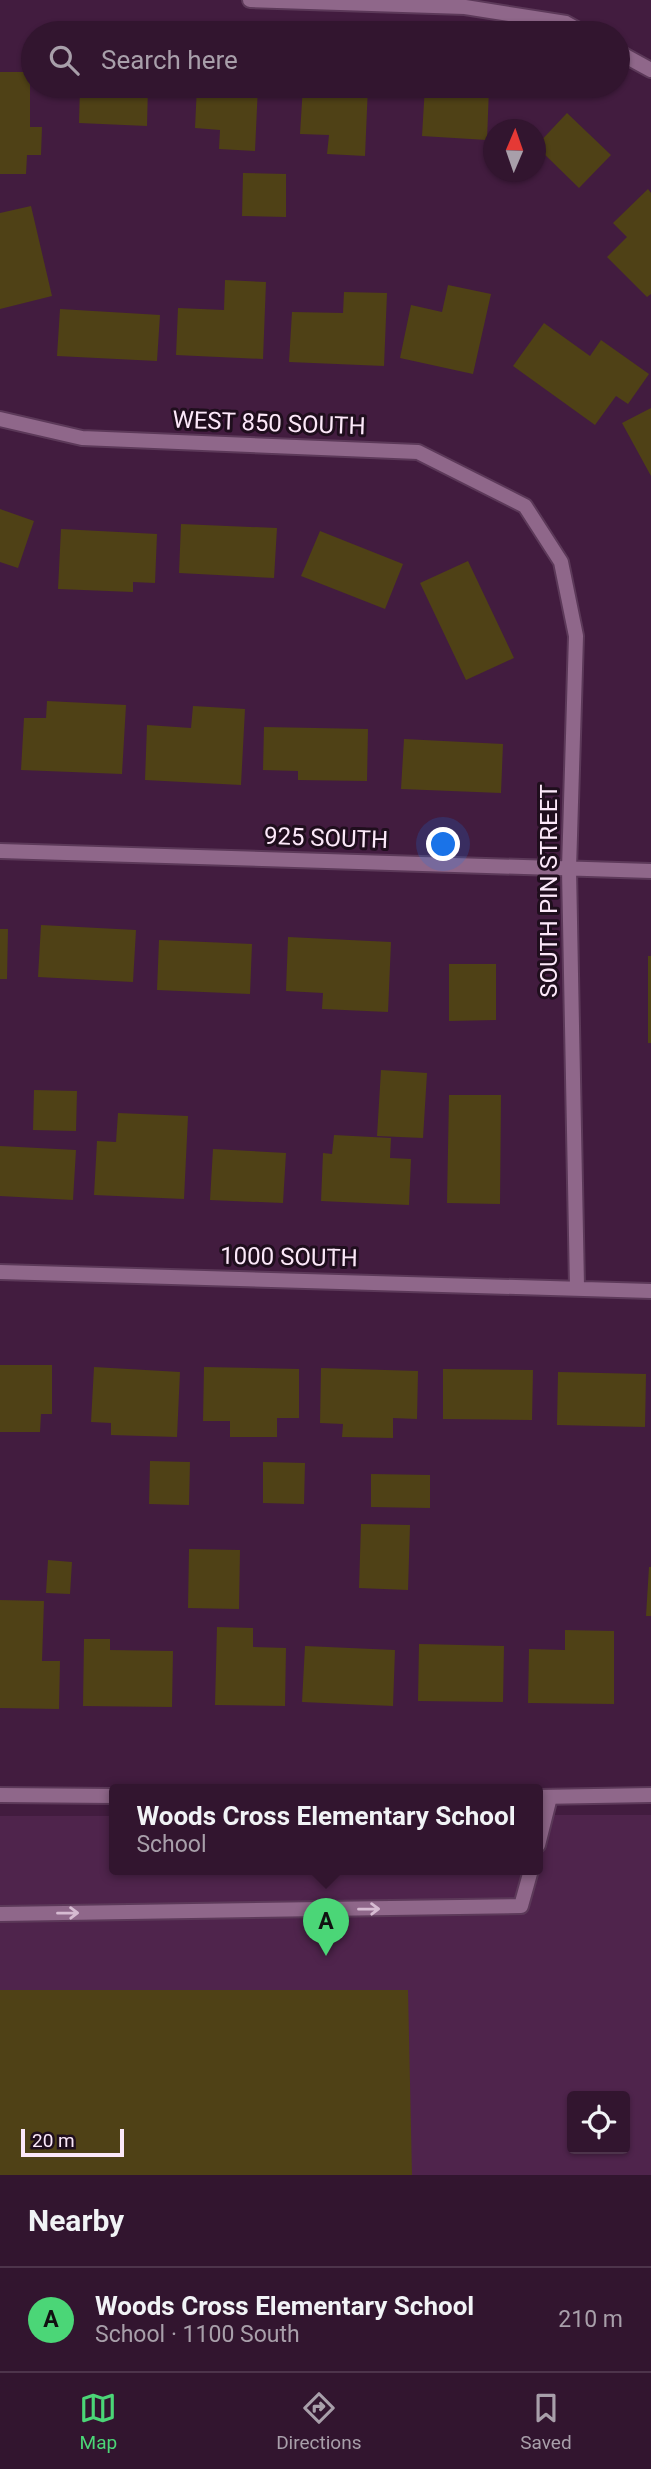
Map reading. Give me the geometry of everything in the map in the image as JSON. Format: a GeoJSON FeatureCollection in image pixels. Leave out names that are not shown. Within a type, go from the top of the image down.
{"type":"FeatureCollection","features":[{"type":"Feature","properties":{"kind":"street"},"geometry":{"type":"LineString","coordinates":[[250,0],[465,6],[554,21]]}},
{"type":"Feature","properties":{"kind":"street"},"geometry":{"type":"LineString","coordinates":[[630,59],[651,70]]}},
{"type":"Feature","properties":{"kind":"street","name":"WEST 850 SOUTH"},"geometry":{"type":"LineString","coordinates":[[0,419],[82,438],[418,452],[526,506]]}},
{"type":"Feature","properties":{"kind":"street","name":"SOUTH PIN STREET"},"geometry":{"type":"LineString","coordinates":[[526,506],[561,562],[576,636],[569,869],[577,1287]]}},
{"type":"Feature","properties":{"kind":"street","name":"925 SOUTH"},"geometry":{"type":"LineString","coordinates":[[0,851],[651,871]]}},
{"type":"Feature","properties":{"kind":"street","name":"1000 SOUTH"},"geometry":{"type":"LineString","coordinates":[[0,1272],[651,1291]]}},
{"type":"Feature","properties":{"kind":"street"},"geometry":{"type":"LineString","coordinates":[[0,1795],[109,1796]]}},
{"type":"Feature","properties":{"kind":"street"},"geometry":{"type":"LineString","coordinates":[[544,1797],[651,1795]]}},
{"type":"Feature","properties":{"kind":"street"},"geometry":{"type":"LineString","coordinates":[[0,1914],[521,1906],[530,1875]]}},
{"type":"Feature","properties":{"kind":"shaded area"},"geometry":{"type":"Polygon","coordinates":[[[543,1815],[651,1815],[651,2175],[0,2175],[0,1816],[109,1816],[109,1875],[543,1875],[543,1815]]]}},
{"type":"Feature","properties":{"kind":"building"},"geometry":{"type":"Polygon","coordinates":[[[0,72],[21,72],[21,98],[30,98],[30,127],[42,127],[41,155],[27,155],[26,174],[0,174],[0,72]]]}},
{"type":"Feature","properties":{"kind":"building"},"geometry":{"type":"Polygon","coordinates":[[[80,98],[148,98],[147,126],[79,123],[80,98]]]}},
{"type":"Feature","properties":{"kind":"building"},"geometry":{"type":"Polygon","coordinates":[[[196,98],[257,98],[255,151],[219,149],[220,130],[195,128],[196,98]]]}},
{"type":"Feature","properties":{"kind":"building"},"geometry":{"type":"Polygon","coordinates":[[[302,98],[367,98],[365,156],[327,154],[329,135],[300,134],[302,98]]]}},
{"type":"Feature","properties":{"kind":"building"},"geometry":{"type":"Polygon","coordinates":[[[424,98],[489,98],[488,119],[483,119],[483,140],[422,136],[424,98]]]}},
{"type":"Feature","properties":{"kind":"building"},"geometry":{"type":"Polygon","coordinates":[[[567,113],[611,155],[579,188],[546,156],[546,135],[567,113]]]}},
{"type":"Feature","properties":{"kind":"building"},"geometry":{"type":"Polygon","coordinates":[[[243,173],[286,174],[286,217],[242,216],[243,173]]]}},
{"type":"Feature","properties":{"kind":"building"},"geometry":{"type":"Polygon","coordinates":[[[648,189],[651,193],[651,294],[647,297],[607,257],[627,237],[613,223],[648,189]]]}},
{"type":"Feature","properties":{"kind":"building"},"geometry":{"type":"Polygon","coordinates":[[[31,206],[52,296],[0,309],[0,213],[31,206]]]}},
{"type":"Feature","properties":{"kind":"building"},"geometry":{"type":"Polygon","coordinates":[[[225,280],[266,282],[263,359],[176,355],[178,308],[224,310],[225,280]]]}},
{"type":"Feature","properties":{"kind":"building"},"geometry":{"type":"Polygon","coordinates":[[[448,285],[491,294],[473,374],[400,358],[411,305],[442,312],[448,285]]]}},
{"type":"Feature","properties":{"kind":"building"},"geometry":{"type":"Polygon","coordinates":[[[344,292],[387,293],[384,366],[289,362],[292,312],[343,313],[344,292]]]}},
{"type":"Feature","properties":{"kind":"building"},"geometry":{"type":"Polygon","coordinates":[[[60,309],[160,315],[157,361],[57,356],[60,309]]]}},
{"type":"Feature","properties":{"kind":"building"},"geometry":{"type":"Polygon","coordinates":[[[544,323],[590,356],[601,340],[649,374],[628,404],[616,396],[595,425],[513,366],[544,323]]]}},
{"type":"Feature","properties":{"kind":"building"},"geometry":{"type":"Polygon","coordinates":[[[651,408],[651,476],[622,423],[651,408]]]}},
{"type":"Feature","properties":{"kind":"building"},"geometry":{"type":"Polygon","coordinates":[[[0,509],[34,521],[18,568],[0,562],[0,509]]]}},
{"type":"Feature","properties":{"kind":"building"},"geometry":{"type":"Polygon","coordinates":[[[181,524],[277,528],[274,578],[179,573],[181,524]]]}},
{"type":"Feature","properties":{"kind":"building"},"geometry":{"type":"Polygon","coordinates":[[[61,529],[157,534],[155,583],[133,582],[133,592],[58,589],[61,529]]]}},
{"type":"Feature","properties":{"kind":"building"},"geometry":{"type":"Polygon","coordinates":[[[320,531],[403,564],[385,609],[301,576],[320,531]]]}},
{"type":"Feature","properties":{"kind":"building"},"geometry":{"type":"Polygon","coordinates":[[[468,561],[514,658],[466,680],[420,583],[468,561]]]}},
{"type":"Feature","properties":{"kind":"building"},"geometry":{"type":"Polygon","coordinates":[[[47,701],[126,705],[122,774],[21,770],[24,718],[46,718],[47,701]]]}},
{"type":"Feature","properties":{"kind":"building"},"geometry":{"type":"Polygon","coordinates":[[[193,706],[245,709],[241,785],[145,780],[147,725],[191,728],[193,706]]]}},
{"type":"Feature","properties":{"kind":"building"},"geometry":{"type":"Polygon","coordinates":[[[264,727],[368,729],[367,781],[298,780],[298,771],[263,770],[264,727]]]}},
{"type":"Feature","properties":{"kind":"building"},"geometry":{"type":"Polygon","coordinates":[[[404,739],[503,744],[501,793],[401,789],[404,739]]]}},
{"type":"Feature","properties":{"kind":"building"},"geometry":{"type":"Polygon","coordinates":[[[41,925],[136,930],[133,982],[38,977],[41,925]]]}},
{"type":"Feature","properties":{"kind":"building"},"geometry":{"type":"Polygon","coordinates":[[[0,929],[8,929],[7,979],[0,979],[0,929]]]}},
{"type":"Feature","properties":{"kind":"building"},"geometry":{"type":"Polygon","coordinates":[[[288,937],[391,942],[388,1012],[322,1009],[323,993],[286,991],[288,937]]]}},
{"type":"Feature","properties":{"kind":"building"},"geometry":{"type":"Polygon","coordinates":[[[159,940],[252,944],[250,994],[157,990],[159,940]]]}},
{"type":"Feature","properties":{"kind":"building"},"geometry":{"type":"Polygon","coordinates":[[[648,956],[651,956],[651,1043],[648,1043],[648,956]]]}},
{"type":"Feature","properties":{"kind":"building"},"geometry":{"type":"Polygon","coordinates":[[[449,964],[496,964],[496,1020],[449,1021],[449,964]]]}},
{"type":"Feature","properties":{"kind":"building"},"geometry":{"type":"Polygon","coordinates":[[[381,1070],[427,1073],[423,1138],[377,1136],[381,1070]]]}},
{"type":"Feature","properties":{"kind":"building"},"geometry":{"type":"Polygon","coordinates":[[[34,1090],[77,1091],[76,1131],[33,1130],[34,1090]]]}},
{"type":"Feature","properties":{"kind":"building"},"geometry":{"type":"Polygon","coordinates":[[[449,1095],[501,1095],[500,1204],[447,1203],[449,1095]]]}},
{"type":"Feature","properties":{"kind":"building"},"geometry":{"type":"Polygon","coordinates":[[[118,1113],[188,1116],[184,1199],[94,1195],[97,1141],[116,1142],[118,1113]]]}},
{"type":"Feature","properties":{"kind":"building"},"geometry":{"type":"Polygon","coordinates":[[[334,1135],[391,1138],[390,1158],[411,1159],[409,1205],[321,1201],[323,1153],[332,1154],[334,1135]]]}},
{"type":"Feature","properties":{"kind":"building"},"geometry":{"type":"Polygon","coordinates":[[[0,1146],[76,1150],[73,1200],[0,1196],[0,1146]]]}},
{"type":"Feature","properties":{"kind":"building"},"geometry":{"type":"Polygon","coordinates":[[[213,1149],[286,1153],[283,1203],[210,1200],[213,1149]]]}},
{"type":"Feature","properties":{"kind":"building"},"geometry":{"type":"Polygon","coordinates":[[[0,1365],[52,1365],[52,1414],[41,1414],[40,1432],[0,1432],[0,1365]]]}},
{"type":"Feature","properties":{"kind":"building"},"geometry":{"type":"Polygon","coordinates":[[[94,1367],[180,1372],[177,1437],[111,1435],[111,1423],[91,1422],[94,1367]]]}},
{"type":"Feature","properties":{"kind":"building"},"geometry":{"type":"Polygon","coordinates":[[[204,1367],[299,1369],[299,1418],[277,1418],[277,1437],[230,1437],[230,1421],[203,1421],[204,1367]]]}},
{"type":"Feature","properties":{"kind":"building"},"geometry":{"type":"Polygon","coordinates":[[[321,1368],[418,1371],[417,1419],[393,1418],[393,1438],[342,1437],[343,1424],[320,1423],[321,1368]]]}},
{"type":"Feature","properties":{"kind":"building"},"geometry":{"type":"Polygon","coordinates":[[[443,1369],[533,1370],[532,1420],[443,1419],[443,1369]]]}},
{"type":"Feature","properties":{"kind":"building"},"geometry":{"type":"Polygon","coordinates":[[[558,1372],[646,1374],[645,1427],[557,1425],[558,1372]]]}},
{"type":"Feature","properties":{"kind":"building"},"geometry":{"type":"Polygon","coordinates":[[[150,1461],[190,1462],[189,1505],[149,1504],[150,1461]]]}},
{"type":"Feature","properties":{"kind":"building"},"geometry":{"type":"Polygon","coordinates":[[[263,1462],[305,1463],[304,1504],[263,1503],[263,1462]]]}},
{"type":"Feature","properties":{"kind":"building"},"geometry":{"type":"Polygon","coordinates":[[[371,1474],[430,1475],[430,1508],[371,1507],[371,1474]]]}},
{"type":"Feature","properties":{"kind":"building"},"geometry":{"type":"Polygon","coordinates":[[[361,1524],[410,1525],[408,1590],[359,1588],[361,1524]]]}},
{"type":"Feature","properties":{"kind":"building"},"geometry":{"type":"Polygon","coordinates":[[[189,1549],[240,1550],[239,1609],[188,1608],[189,1549]]]}},
{"type":"Feature","properties":{"kind":"building"},"geometry":{"type":"Polygon","coordinates":[[[48,1560],[72,1562],[70,1594],[46,1593],[48,1560]]]}},
{"type":"Feature","properties":{"kind":"building"},"geometry":{"type":"Polygon","coordinates":[[[649,1567],[651,1616],[646,1616],[649,1567]]]}},
{"type":"Feature","properties":{"kind":"building"},"geometry":{"type":"Polygon","coordinates":[[[0,1600],[44,1601],[42,1661],[60,1661],[59,1709],[0,1708],[0,1600]]]}},
{"type":"Feature","properties":{"kind":"building"},"geometry":{"type":"Polygon","coordinates":[[[217,1627],[253,1628],[253,1647],[286,1648],[285,1706],[215,1705],[217,1627]]]}},
{"type":"Feature","properties":{"kind":"building"},"geometry":{"type":"Polygon","coordinates":[[[565,1630],[614,1631],[614,1704],[528,1703],[529,1649],[565,1650],[565,1630]]]}},
{"type":"Feature","properties":{"kind":"building"},"geometry":{"type":"Polygon","coordinates":[[[84,1639],[110,1639],[110,1650],[173,1651],[172,1707],[83,1706],[84,1639]]]}},
{"type":"Feature","properties":{"kind":"building"},"geometry":{"type":"Polygon","coordinates":[[[419,1644],[504,1646],[503,1702],[418,1701],[419,1644]]]}},
{"type":"Feature","properties":{"kind":"building"},"geometry":{"type":"Polygon","coordinates":[[[305,1646],[395,1650],[393,1706],[302,1702],[305,1646]]]}},
{"type":"Feature","properties":{"kind":"building"},"geometry":{"type":"Polygon","coordinates":[[[0,1990],[408,1990],[412,2175],[0,2175],[0,1990]]]}},
{"type":"Feature","properties":{"kind":"place","name":"Woods Cross Elementary School"},"geometry":{"type":"Point","coordinates":[326,1956]}}]}
